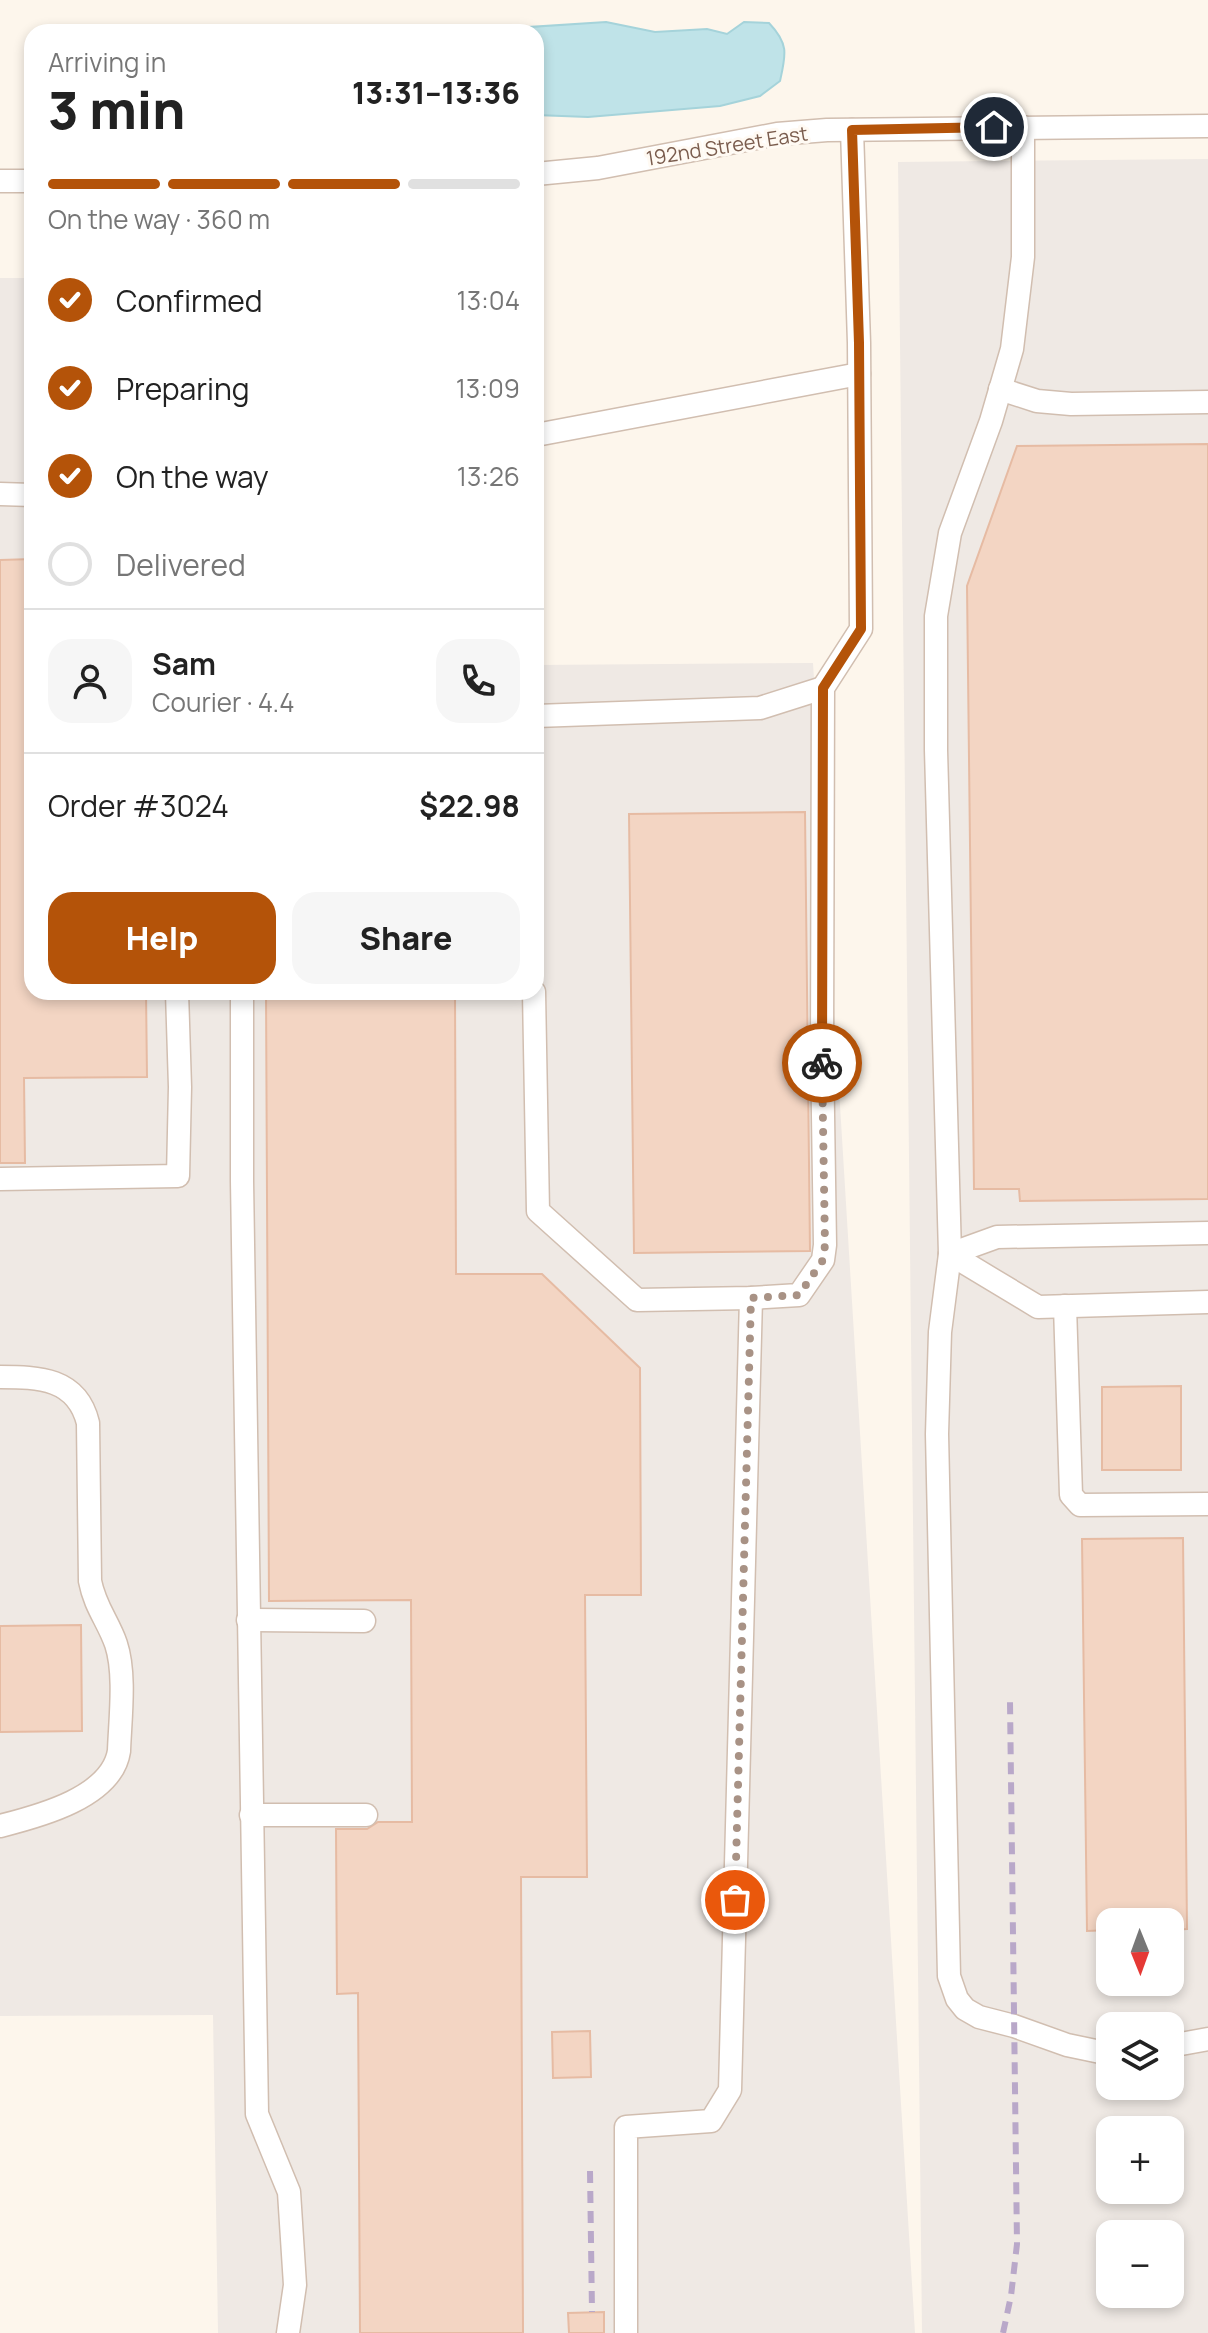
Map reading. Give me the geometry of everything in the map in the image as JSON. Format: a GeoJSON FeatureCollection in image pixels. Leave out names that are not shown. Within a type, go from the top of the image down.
{"type":"FeatureCollection","features":[{"type":"Feature","properties":{"kind":"street","name":"192nd Street East"},"geometry":{"type":"LineString","coordinates":[[544,173],[598,168],[777,134],[852,130],[1208,126]]}},
{"type":"Feature","properties":{"kind":"street"},"geometry":{"type":"LineString","coordinates":[[1023,127],[1023,257],[1012,349],[950,533],[936,616],[936,750],[950,1254],[940,1332],[937,1434],[949,1976],[957,1999],[965,2009],[979,2017],[1096,2051]]}},
{"type":"Feature","properties":{"kind":"street"},"geometry":{"type":"LineString","coordinates":[[534,1000],[538,1211],[637,1300],[799,1295],[823,1260],[825,1245],[823,688],[861,629],[859,374],[852,130]]}},
{"type":"Feature","properties":{"kind":"street"},"geometry":{"type":"LineString","coordinates":[[0,181],[24,181]]}},
{"type":"Feature","properties":{"kind":"street"},"geometry":{"type":"LineString","coordinates":[[544,433],[859,374]]}},
{"type":"Feature","properties":{"kind":"street"},"geometry":{"type":"LineString","coordinates":[[1000,389],[1037,401],[1071,404],[1208,402]]}},
{"type":"Feature","properties":{"kind":"street"},"geometry":{"type":"LineString","coordinates":[[0,494],[24,495]]}},
{"type":"Feature","properties":{"kind":"street"},"geometry":{"type":"LineString","coordinates":[[544,716],[760,708],[823,688]]}},
{"type":"Feature","properties":{"kind":"street"},"geometry":{"type":"LineString","coordinates":[[0,1179],[178,1176],[177,1000]]}},
{"type":"Feature","properties":{"kind":"street"},"geometry":{"type":"LineString","coordinates":[[242,1000],[257,2114],[289,2192],[295,2285],[288,2333]]}},
{"type":"Feature","properties":{"kind":"street"},"geometry":{"type":"LineString","coordinates":[[950,1254],[997,1237],[1208,1233]]}},
{"type":"Feature","properties":{"kind":"street"},"geometry":{"type":"LineString","coordinates":[[950,1254],[1038,1307],[1208,1302]]}},
{"type":"Feature","properties":{"kind":"street"},"geometry":{"type":"LineString","coordinates":[[626,2333],[626,2127],[711,2121],[730,2090],[751,1298]]}},
{"type":"Feature","properties":{"kind":"street"},"geometry":{"type":"LineString","coordinates":[[1065,1306],[1071,1495],[1080,1505],[1208,1504]]}},
{"type":"Feature","properties":{"kind":"street"},"geometry":{"type":"LineString","coordinates":[[0,1377],[31,1377],[60,1385],[78,1399],[85,1411],[88,1423],[90,1581],[94,1600],[116,1644],[120,1667],[119,1751],[117,1763],[109,1777],[98,1788],[83,1795],[34,1816],[0,1826]]}},
{"type":"Feature","properties":{"kind":"street"},"geometry":{"type":"LineString","coordinates":[[248,1620],[364,1621]]}},
{"type":"Feature","properties":{"kind":"street"},"geometry":{"type":"LineString","coordinates":[[251,1815],[366,1815]]}},
{"type":"Feature","properties":{"kind":"street"},"geometry":{"type":"LineString","coordinates":[[1184,2043],[1208,2039]]}},
{"type":"Feature","properties":{"kind":"shaded area"},"geometry":{"type":"Polygon","coordinates":[[[1208,159],[1208,2333],[922,2333],[898,162],[1208,159]]]}},
{"type":"Feature","properties":{"kind":"shaded area"},"geometry":{"type":"Polygon","coordinates":[[[0,278],[24,278],[24,1000],[544,1000],[544,665],[813,663],[915,2333],[218,2333],[213,2015],[0,2016],[0,278]]]}},
{"type":"Feature","properties":{"kind":"water"},"geometry":{"type":"Polygon","coordinates":[[[606,22],[655,32],[707,29],[727,34],[744,22],[769,23],[783,43],[784,64],[780,81],[760,96],[720,106],[588,117],[544,115],[544,26],[606,22]]]}},
{"type":"Feature","properties":{"kind":"building"},"geometry":{"type":"Polygon","coordinates":[[[1208,444],[1208,1199],[1020,1201],[1019,1189],[974,1189],[967,586],[1017,446],[1208,444]]]}},
{"type":"Feature","properties":{"kind":"building"},"geometry":{"type":"Polygon","coordinates":[[[24,559],[24,1000],[146,1000],[147,1077],[24,1078],[25,1163],[0,1163],[0,560],[24,559]]]}},
{"type":"Feature","properties":{"kind":"building"},"geometry":{"type":"Polygon","coordinates":[[[805,812],[810,1251],[634,1253],[629,814],[805,812]]]}},
{"type":"Feature","properties":{"kind":"building"},"geometry":{"type":"Polygon","coordinates":[[[266,1000],[455,1000],[456,1274],[542,1274],[640,1368],[641,1595],[585,1595],[587,1877],[521,1877],[523,2333],[360,2333],[358,1993],[337,1994],[336,1829],[367,1829],[378,1822],[412,1822],[411,1600],[269,1601],[266,1000]]]}},
{"type":"Feature","properties":{"kind":"building"},"geometry":{"type":"Polygon","coordinates":[[[1181,1386],[1181,1470],[1102,1470],[1102,1387],[1181,1386]]]}},
{"type":"Feature","properties":{"kind":"building"},"geometry":{"type":"Polygon","coordinates":[[[1183,1538],[1187,1929],[1184,1929],[1184,1908],[1096,1908],[1096,1931],[1087,1931],[1082,1539],[1183,1538]]]}},
{"type":"Feature","properties":{"kind":"building"},"geometry":{"type":"Polygon","coordinates":[[[81,1625],[82,1731],[0,1732],[0,1626],[81,1625]]]}},
{"type":"Feature","properties":{"kind":"building"},"geometry":{"type":"Polygon","coordinates":[[[590,2031],[591,2077],[553,2078],[552,2032],[590,2031]]]}},
{"type":"Feature","properties":{"kind":"building"},"geometry":{"type":"Polygon","coordinates":[[[604,2312],[604,2333],[569,2333],[568,2313],[604,2312]]]}},
{"type":"Feature","properties":{"kind":"railway"},"geometry":{"type":"LineString","coordinates":[[1003,2333],[1017,2244],[1010,1702]]}},
{"type":"Feature","properties":{"kind":"railway"},"geometry":{"type":"LineString","coordinates":[[590,2171],[592,2312]]}},
{"type":"Feature","properties":{"kind":"way so far"},"geometry":{"type":"LineString","coordinates":[[735,1900],[751,1298],[799,1295],[823,1260],[822,1063]]}},
{"type":"Feature","properties":{"kind":"route"},"geometry":{"type":"LineString","coordinates":[[822,1063],[823,688],[861,629],[859,343],[852,130],[994,127]]}}]}
